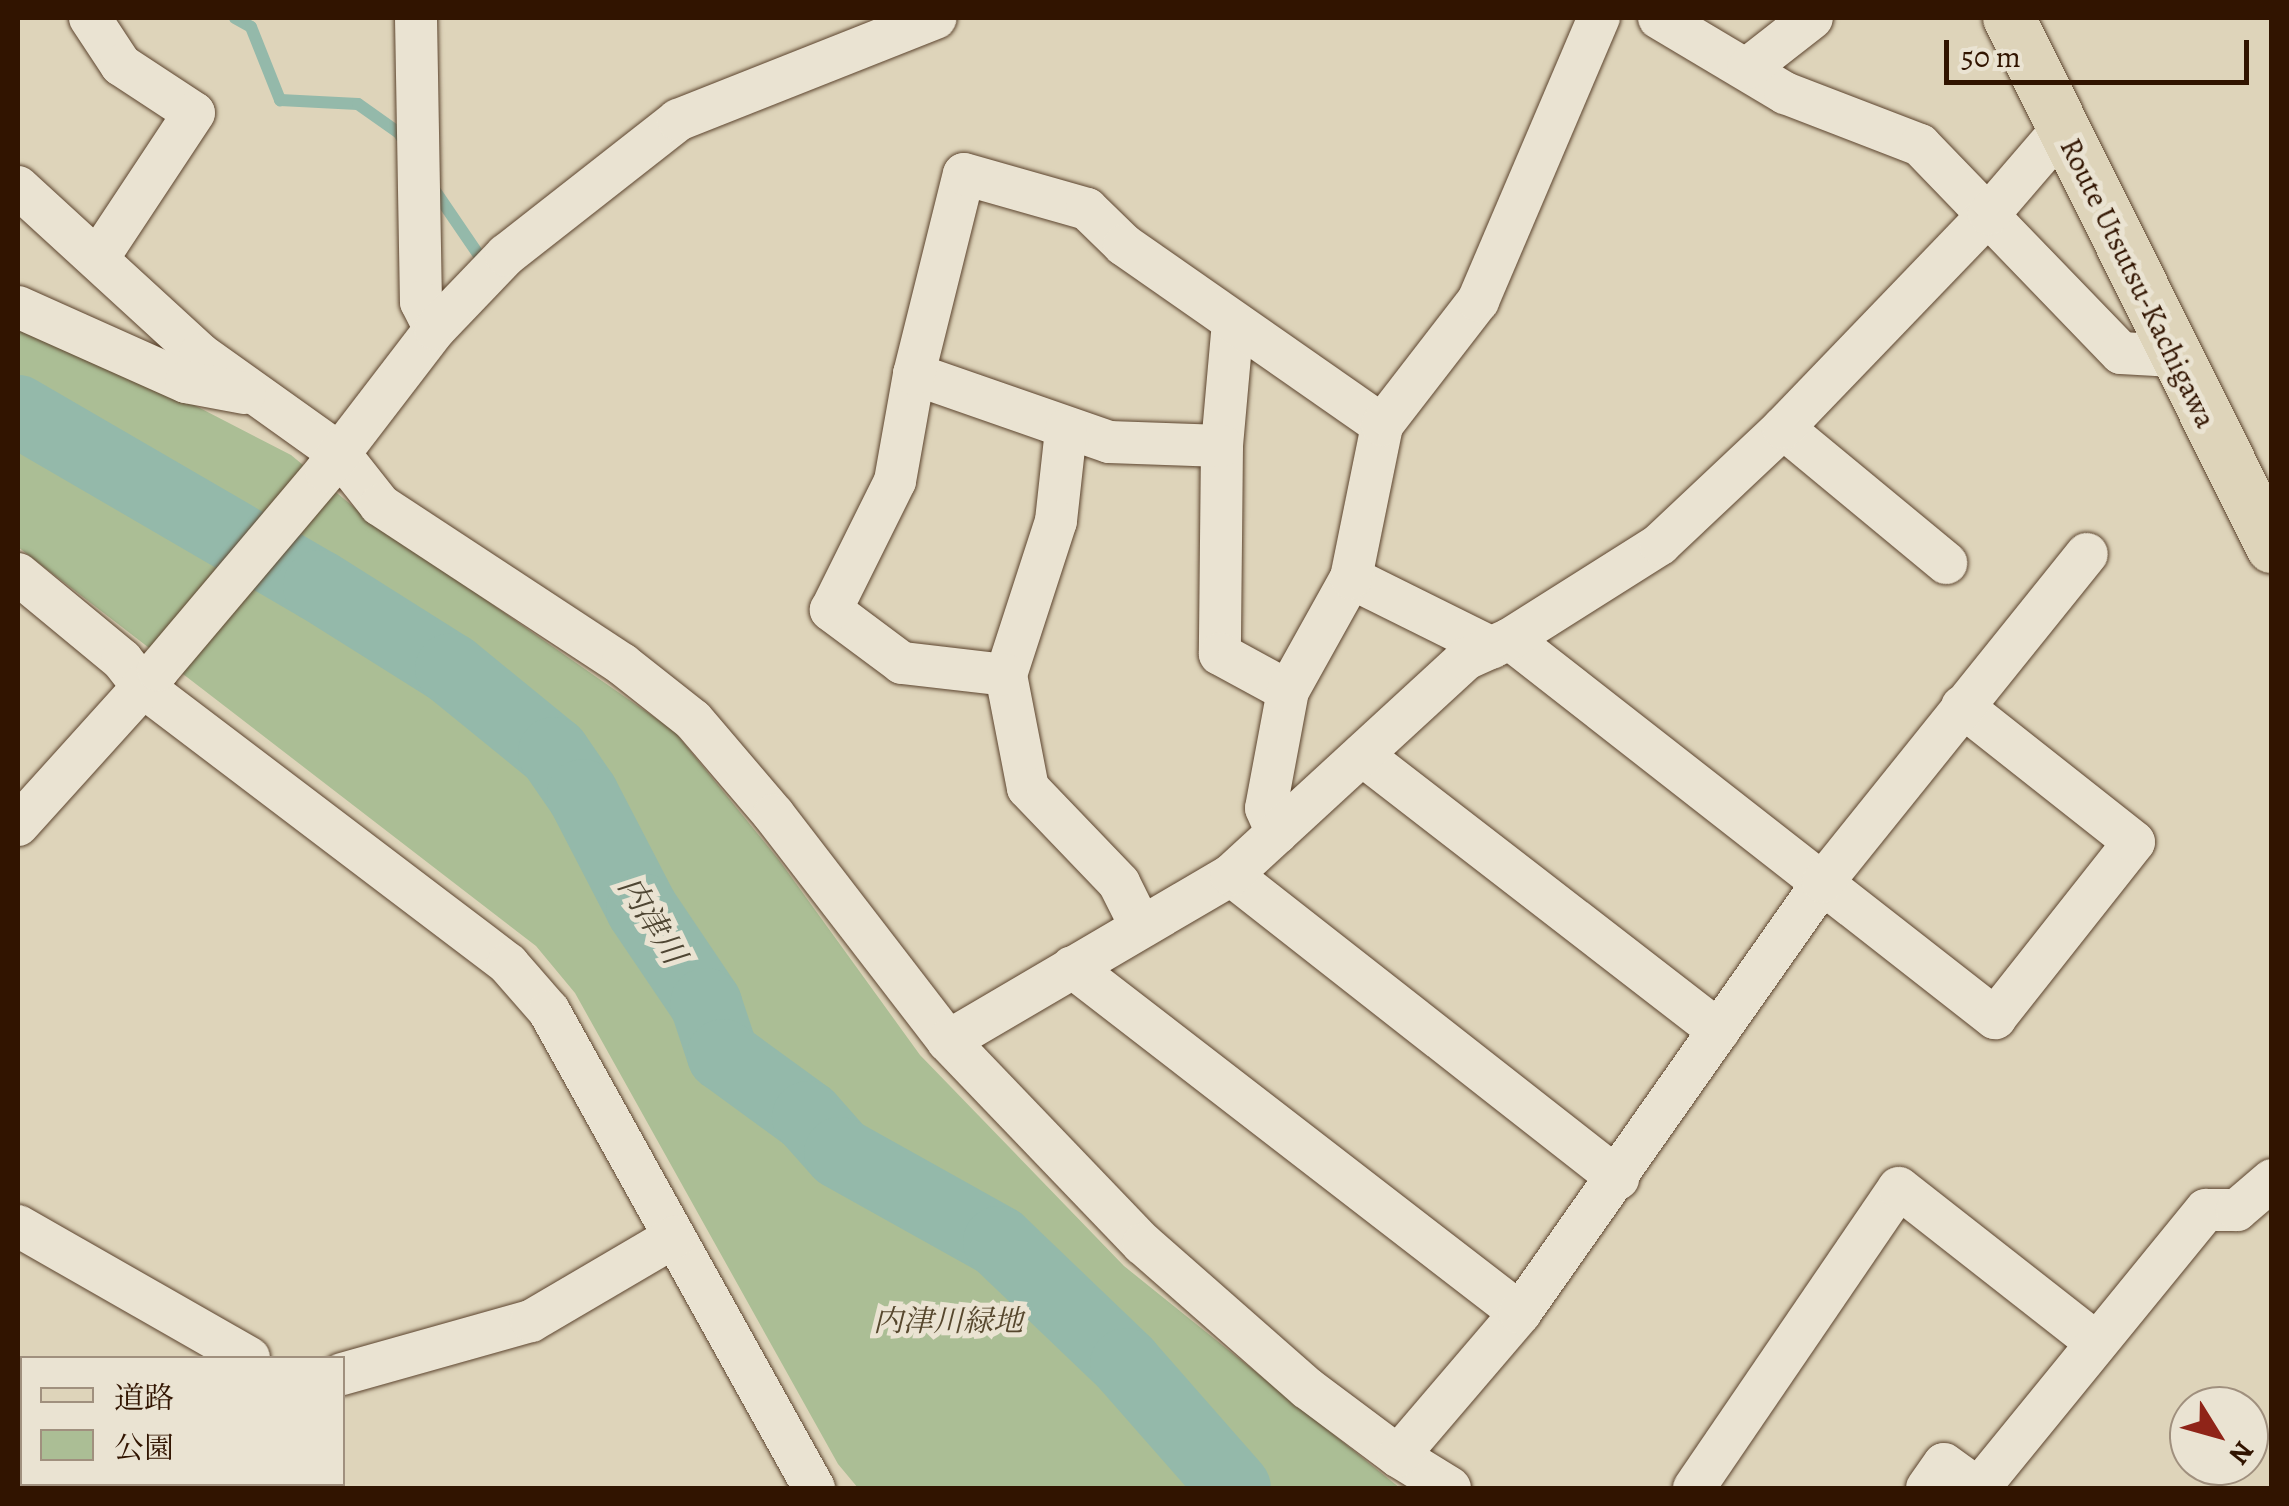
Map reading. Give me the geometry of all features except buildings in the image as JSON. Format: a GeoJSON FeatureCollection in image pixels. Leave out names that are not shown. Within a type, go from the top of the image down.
{"type":"FeatureCollection","features":[{"type":"Feature","properties":{"kind":"main road","name":"Route Utsutsu-Kachigawa"},"geometry":{"type":"LineString","coordinates":[[2009,18],[2272,547]]}},
{"type":"Feature","properties":{"kind":"street"},"geometry":{"type":"LineString","coordinates":[[90,18],[122,65],[194,113],[98,258]]}},
{"type":"Feature","properties":{"kind":"street"},"geometry":{"type":"LineString","coordinates":[[416,18],[420,302],[435,329]]}},
{"type":"Feature","properties":{"kind":"street"},"geometry":{"type":"LineString","coordinates":[[18,824],[150,678],[332,462],[435,329],[506,255],[678,120],[936,18]]}},
{"type":"Feature","properties":{"kind":"street"},"geometry":{"type":"LineString","coordinates":[[1277,833],[1266,808],[1288,691],[1351,578],[1382,425],[1478,301],[1599,18]]}},
{"type":"Feature","properties":{"kind":"street"},"geometry":{"type":"LineString","coordinates":[[1659,18],[1786,93],[1920,146],[2121,353],[2174,356]]}},
{"type":"Feature","properties":{"kind":"street"},"geometry":{"type":"LineString","coordinates":[[1748,68],[1812,18]]}},
{"type":"Feature","properties":{"kind":"street"},"geometry":{"type":"LineString","coordinates":[[948,1041],[1231,875],[1466,659],[1501,644],[1660,544],[1783,428],[1989,214],[2062,129]]}},
{"type":"Feature","properties":{"kind":"street"},"geometry":{"type":"LineString","coordinates":[[1006,675],[902,663],[832,610],[894,481],[914,374],[964,174],[1087,209],[1124,245],[1382,425]]}},
{"type":"Feature","properties":{"kind":"street"},"geometry":{"type":"LineString","coordinates":[[18,187],[200,354],[258,396],[380,505],[622,664],[693,720],[774,815],[948,1041],[1143,1244],[1308,1388],[1398,1456],[1450,1488]]}},
{"type":"Feature","properties":{"kind":"street"},"geometry":{"type":"LineString","coordinates":[[18,307],[186,382],[258,396]]}},
{"type":"Feature","properties":{"kind":"street"},"geometry":{"type":"LineString","coordinates":[[1233,322],[1222,446],[1220,654],[1288,691]]}},
{"type":"Feature","properties":{"kind":"street"},"geometry":{"type":"LineString","coordinates":[[914,374],[1066,430],[1110,442],[1222,446]]}},
{"type":"Feature","properties":{"kind":"street"},"geometry":{"type":"LineString","coordinates":[[1783,428],[1946,562]]}},
{"type":"Feature","properties":{"kind":"street"},"geometry":{"type":"LineString","coordinates":[[1066,430],[1056,522],[1006,675],[1028,788],[1120,882],[1141,927]]}},
{"type":"Feature","properties":{"kind":"street"},"geometry":{"type":"LineString","coordinates":[[1398,1456],[1520,1314],[1824,882],[2087,554]]}},
{"type":"Feature","properties":{"kind":"street"},"geometry":{"type":"LineString","coordinates":[[18,574],[508,964],[549,1010],[806,1486]]}},
{"type":"Feature","properties":{"kind":"street"},"geometry":{"type":"LineString","coordinates":[[1351,578],[1501,644],[1824,882],[1995,1018],[2134,842],[1962,706]]}},
{"type":"Feature","properties":{"kind":"street"},"geometry":{"type":"LineString","coordinates":[[1362,755],[1718,1031]]}},
{"type":"Feature","properties":{"kind":"street"},"geometry":{"type":"LineString","coordinates":[[1231,875],[1618,1178]]}},
{"type":"Feature","properties":{"kind":"street"},"geometry":{"type":"LineString","coordinates":[[1072,967],[1520,1314]]}},
{"type":"Feature","properties":{"kind":"street"},"geometry":{"type":"LineString","coordinates":[[1928,1488],[1944,1464],[1978,1488],[2206,1210],[2237,1210],[2272,1180]]}},
{"type":"Feature","properties":{"kind":"street"},"geometry":{"type":"LineString","coordinates":[[1694,1488],[1899,1188],[2096,1344]]}},
{"type":"Feature","properties":{"kind":"street"},"geometry":{"type":"LineString","coordinates":[[18,1226],[246,1356]]}},
{"type":"Feature","properties":{"kind":"street"},"geometry":{"type":"LineString","coordinates":[[345,1373],[531,1321],[674,1238]]}},
{"type":"Feature","properties":{"kind":"green space","name":"内津川緑地"},"geometry":{"type":"Polygon","coordinates":[[[18,314],[291,455],[361,513],[674,731],[779,860],[920,1055],[1124,1266],[1400,1488],[858,1488],[838,1464],[575,993],[536,946],[18,547],[18,314]]]}},
{"type":"Feature","properties":{"kind":"waterway"},"geometry":{"type":"LineString","coordinates":[[235,18],[251,27],[280,100],[358,104],[399,133],[405,143]]}},
{"type":"Feature","properties":{"kind":"waterway"},"geometry":{"type":"LineString","coordinates":[[431,185],[478,254]]}},
{"type":"Feature","properties":{"kind":"waterway","name":"内津川"},"geometry":{"type":"LineString","coordinates":[[18,411],[319,586],[451,669],[554,753],[583,795],[642,909],[706,1004],[723,1055],[808,1117],[840,1153],[999,1242],[1126,1364],[1235,1488]]}}]}
